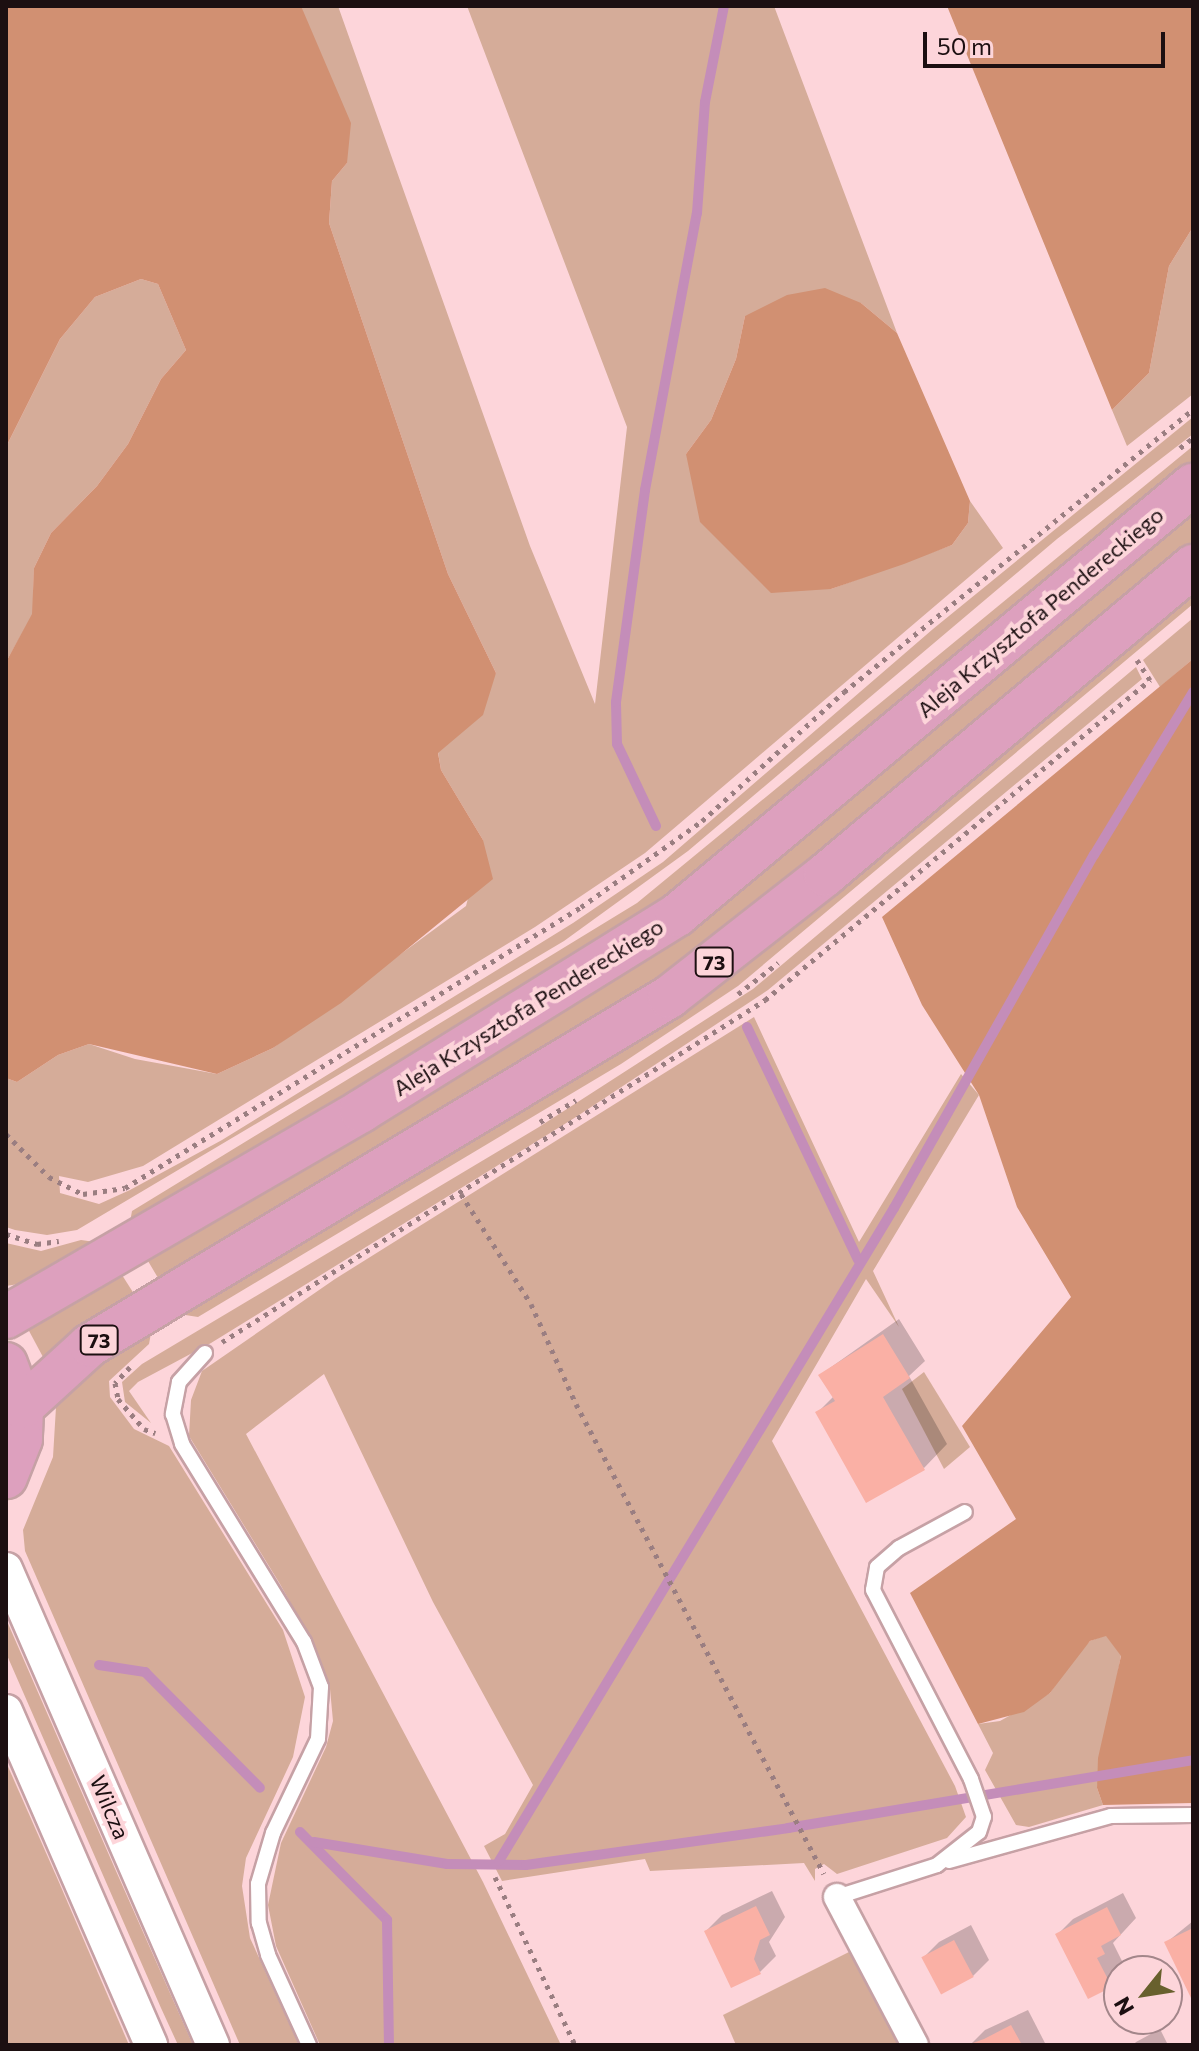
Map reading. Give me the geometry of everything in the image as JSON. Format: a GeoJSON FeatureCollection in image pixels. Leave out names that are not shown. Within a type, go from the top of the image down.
{"type":"FeatureCollection","features":[{"type":"Feature","properties":{"kind":"main road","name":"Aleja Krzysztofa Pendereckiego"},"geometry":{"type":"LineString","coordinates":[[6,1317],[361,1111],[677,915],[1182,470]]}},
{"type":"Feature","properties":{"kind":"main road","name":"73"},"geometry":{"type":"LineString","coordinates":[[22,1407],[90,1345],[669,997],[825,875],[1193,566]]}},
{"type":"Feature","properties":{"kind":"main road"},"geometry":{"type":"LineString","coordinates":[[6,1364],[22,1407],[21,1439],[6,1477]]}},
{"type":"Feature","properties":{"kind":"street","name":"Wilcza"},"geometry":{"type":"LineString","coordinates":[[6,1569],[213,2045]]}},
{"type":"Feature","properties":{"kind":"street"},"geometry":{"type":"LineString","coordinates":[[6,1711],[151,2045]]}},
{"type":"Feature","properties":{"kind":"street"},"geometry":{"type":"LineString","coordinates":[[837,1897],[915,2045]]}},
{"type":"Feature","properties":{"kind":"lane"},"geometry":{"type":"LineString","coordinates":[[205,1353],[179,1382],[173,1414],[182,1444],[304,1642],[321,1687],[318,1739],[273,1833],[258,1884],[259,1923],[268,1955],[309,2045]]}},
{"type":"Feature","properties":{"kind":"lane"},"geometry":{"type":"LineString","coordinates":[[937,1865],[971,1840],[984,1817],[971,1779],[873,1590],[877,1567],[899,1548],[965,1512]]}},
{"type":"Feature","properties":{"kind":"lane"},"geometry":{"type":"LineString","coordinates":[[837,1897],[1111,1816],[1193,1815]]}},
{"type":"Feature","properties":{"kind":"path"},"geometry":{"type":"LineString","coordinates":[[6,1134],[49,1177],[83,1194],[125,1188],[581,907],[702,821],[844,692],[1193,409]]}},
{"type":"Feature","properties":{"kind":"path"},"geometry":{"type":"LineString","coordinates":[[1182,470],[1193,438]]}},
{"type":"Feature","properties":{"kind":"path"},"geometry":{"type":"LineString","coordinates":[[205,1353],[727,1026],[830,951],[1150,680],[1137,659]]}},
{"type":"Feature","properties":{"kind":"path"},"geometry":{"type":"LineString","coordinates":[[461,1194],[531,1304],[576,1404],[799,1831],[837,1897]]}},
{"type":"Feature","properties":{"kind":"path"},"geometry":{"type":"LineString","coordinates":[[6,1234],[37,1244],[73,1238]]}},
{"type":"Feature","properties":{"kind":"path"},"geometry":{"type":"LineString","coordinates":[[135,1364],[115,1383],[118,1399],[144,1429],[182,1444]]}},
{"type":"Feature","properties":{"kind":"path"},"geometry":{"type":"LineString","coordinates":[[495,1877],[575,2045]]}},
{"type":"Feature","properties":{"kind":"shaded area"},"geometry":{"type":"Polygon","coordinates":[[[6,6],[301,6],[351,123],[347,163],[332,181],[329,223],[448,574],[496,673],[483,715],[438,753],[441,770],[483,840],[493,879],[341,1003],[273,1048],[217,1074],[89,1044],[58,1055],[17,1082],[6,1078],[6,662],[32,614],[34,568],[51,533],[97,486],[128,444],[161,379],[186,350],[158,284],[141,279],[95,297],[60,339],[6,447],[6,6]]]}},
{"type":"Feature","properties":{"kind":"shaded area"},"geometry":{"type":"Polygon","coordinates":[[[301,6],[338,6],[530,546],[595,704],[627,427],[467,6],[774,6],[897,333],[861,303],[745,316],[736,359],[711,420],[686,454],[831,589],[952,545],[968,523],[970,501],[1003,548],[645,853],[535,927],[143,1166],[88,1182],[59,1176],[60,1193],[99,1204],[130,1190],[222,1140],[573,923],[663,862],[933,629],[1193,417],[1193,434],[1057,539],[688,851],[564,941],[77,1230],[47,1235],[15,1230],[6,1227],[6,1078],[17,1082],[58,1055],[89,1044],[135,1059],[217,1074],[273,1048],[466,906],[483,840],[441,770],[438,752],[496,673],[448,574],[329,223],[332,181],[347,163],[301,6]]]}},
{"type":"Feature","properties":{"kind":"shaded area"},"geometry":{"type":"Polygon","coordinates":[[[947,6],[1193,6],[1193,227],[1169,266],[1149,373],[1112,410],[947,6]]]}},
{"type":"Feature","properties":{"kind":"shaded area"},"geometry":{"type":"Polygon","coordinates":[[[1193,227],[1193,394],[1127,446],[1112,410],[1149,373],[1169,266],[1193,227]]]}},
{"type":"Feature","properties":{"kind":"shaded area"},"geometry":{"type":"Polygon","coordinates":[[[141,279],[158,284],[186,350],[161,379],[128,444],[97,486],[51,533],[34,568],[33,614],[6,662],[6,447],[60,339],[95,297],[141,279]]]}},
{"type":"Feature","properties":{"kind":"shaded area"},"geometry":{"type":"Polygon","coordinates":[[[825,288],[861,303],[897,333],[970,501],[968,523],[952,545],[904,564],[831,589],[771,593],[700,522],[686,454],[711,420],[736,359],[745,316],[787,295],[825,288]]]}},
{"type":"Feature","properties":{"kind":"shaded area"},"geometry":{"type":"Polygon","coordinates":[[[1193,446],[1193,462],[653,907],[432,1048],[130,1222],[132,1211],[637,903],[1193,446]]]}},
{"type":"Feature","properties":{"kind":"shaded area"},"geometry":{"type":"Polygon","coordinates":[[[1193,508],[1193,541],[685,962],[161,1283],[148,1261],[613,980],[672,938],[1193,508]]]}},
{"type":"Feature","properties":{"kind":"shaded area"},"geometry":{"type":"Polygon","coordinates":[[[1193,588],[1193,604],[738,986],[621,1064],[198,1317],[179,1314],[612,1054],[1193,588]]]}},
{"type":"Feature","properties":{"kind":"shaded area"},"geometry":{"type":"Polygon","coordinates":[[[1193,618],[1193,659],[1160,687],[1143,660],[1193,618]]]}},
{"type":"Feature","properties":{"kind":"shaded area"},"geometry":{"type":"Polygon","coordinates":[[[1193,659],[1193,1803],[1103,1805],[1097,1788],[1098,1758],[1121,1656],[1106,1636],[1090,1641],[1050,1693],[1024,1712],[978,1724],[910,1593],[1016,1519],[962,1426],[1071,1297],[1017,1207],[979,1095],[922,1005],[882,917],[1193,659]]]}},
{"type":"Feature","properties":{"kind":"shaded area"},"geometry":{"type":"Polygon","coordinates":[[[1136,667],[1142,679],[768,990],[576,1117],[211,1343],[138,1382],[129,1391],[151,1423],[125,1402],[122,1382],[142,1364],[539,1127],[753,989],[1136,667]]]}},
{"type":"Feature","properties":{"kind":"shaded area"},"geometry":{"type":"Polygon","coordinates":[[[754,1017],[859,1242],[961,1074],[979,1095],[873,1271],[899,1327],[866,1279],[772,1441],[955,1786],[966,1817],[947,1838],[837,1874],[824,1864],[815,1869],[815,1881],[804,1863],[650,1871],[645,1859],[502,1881],[484,1846],[505,1834],[533,1785],[433,1602],[324,1374],[246,1434],[483,1882],[561,2045],[320,2045],[276,1946],[268,1905],[281,1843],[326,1747],[333,1721],[330,1689],[315,1647],[280,1584],[189,1436],[191,1400],[202,1371],[335,1279],[754,1017]]]}},
{"type":"Feature","properties":{"kind":"shaded area"},"geometry":{"type":"Polygon","coordinates":[[[81,1240],[102,1243],[37,1281],[6,1286],[6,1243],[41,1251],[81,1240]]]}},
{"type":"Feature","properties":{"kind":"shaded area"},"geometry":{"type":"Polygon","coordinates":[[[122,1275],[136,1297],[43,1357],[28,1329],[122,1275]]]}},
{"type":"Feature","properties":{"kind":"shaded area"},"geometry":{"type":"Polygon","coordinates":[[[152,1328],[149,1344],[109,1381],[110,1397],[134,1429],[169,1446],[283,1630],[305,1697],[293,1757],[246,1858],[242,1886],[250,1938],[299,2045],[240,2045],[25,1551],[23,1530],[53,1457],[56,1407],[67,1387],[152,1328]]]}},
{"type":"Feature","properties":{"kind":"shaded area"},"geometry":{"type":"Polygon","coordinates":[[[924,1372],[970,1447],[944,1469],[902,1389],[924,1372]]]}},
{"type":"Feature","properties":{"kind":"shaded area"},"geometry":{"type":"Polygon","coordinates":[[[6,1619],[193,2045],[178,2045],[161,2008],[6,1653],[6,1619]]]}},
{"type":"Feature","properties":{"kind":"shaded area"},"geometry":{"type":"Polygon","coordinates":[[[1106,1635],[1121,1655],[1097,1788],[1103,1805],[1029,1827],[1016,1825],[985,1770],[993,1753],[978,1724],[1000,1721],[1050,1693],[1072,1660],[1090,1641],[1106,1635]]]}},
{"type":"Feature","properties":{"kind":"shaded area"},"geometry":{"type":"Polygon","coordinates":[[[6,1762],[58,1880],[129,2045],[6,2045],[6,1762]]]}},
{"type":"Feature","properties":{"kind":"shaded area"},"geometry":{"type":"Polygon","coordinates":[[[851,1951],[902,2045],[736,2045],[723,2015],[851,1951]]]}},
{"type":"Feature","properties":{"kind":"building"},"geometry":{"type":"Polygon","coordinates":[[[883,1334],[910,1378],[883,1397],[925,1470],[866,1503],[815,1412],[835,1401],[818,1375],[883,1334]]]}},
{"type":"Feature","properties":{"kind":"building"},"geometry":{"type":"Polygon","coordinates":[[[756,1906],[770,1935],[760,1940],[754,1959],[761,1974],[731,1988],[704,1931],[756,1906]]]}},
{"type":"Feature","properties":{"kind":"building"},"geometry":{"type":"Polygon","coordinates":[[[1107,1907],[1121,1935],[1101,1946],[1105,1954],[1097,1958],[1103,1970],[1103,1992],[1088,1999],[1055,1934],[1107,1907]]]}},
{"type":"Feature","properties":{"kind":"building"},"geometry":{"type":"Polygon","coordinates":[[[1193,1928],[1193,1997],[1183,1981],[1183,1955],[1170,1955],[1164,1942],[1193,1928]]]}},
{"type":"Feature","properties":{"kind":"building"},"geometry":{"type":"Polygon","coordinates":[[[954,1940],[974,1977],[941,1994],[921,1957],[954,1940]]]}},
{"type":"Feature","properties":{"kind":"building"},"geometry":{"type":"Polygon","coordinates":[[[1011,2025],[1022,2045],[967,2045],[984,2039],[1011,2025]]]}},
{"type":"Feature","properties":{"kind":"waterway"},"geometry":{"type":"LineString","coordinates":[[656,826],[617,744],[616,702],[645,490],[697,213],[705,102],[724,6]]}},
{"type":"Feature","properties":{"kind":"waterway"},"geometry":{"type":"LineString","coordinates":[[499,1861],[894,1208],[1094,855],[1193,692]]}},
{"type":"Feature","properties":{"kind":"waterway"},"geometry":{"type":"LineString","coordinates":[[747,1027],[858,1260]]}},
{"type":"Feature","properties":{"kind":"waterway"},"geometry":{"type":"LineString","coordinates":[[99,1665],[145,1672],[260,1788]]}},
{"type":"Feature","properties":{"kind":"waterway"},"geometry":{"type":"LineString","coordinates":[[314,1842],[447,1864],[526,1865],[788,1828],[1193,1760]]}},
{"type":"Feature","properties":{"kind":"waterway"},"geometry":{"type":"LineString","coordinates":[[300,1832],[387,1920],[389,2045]]}}]}
